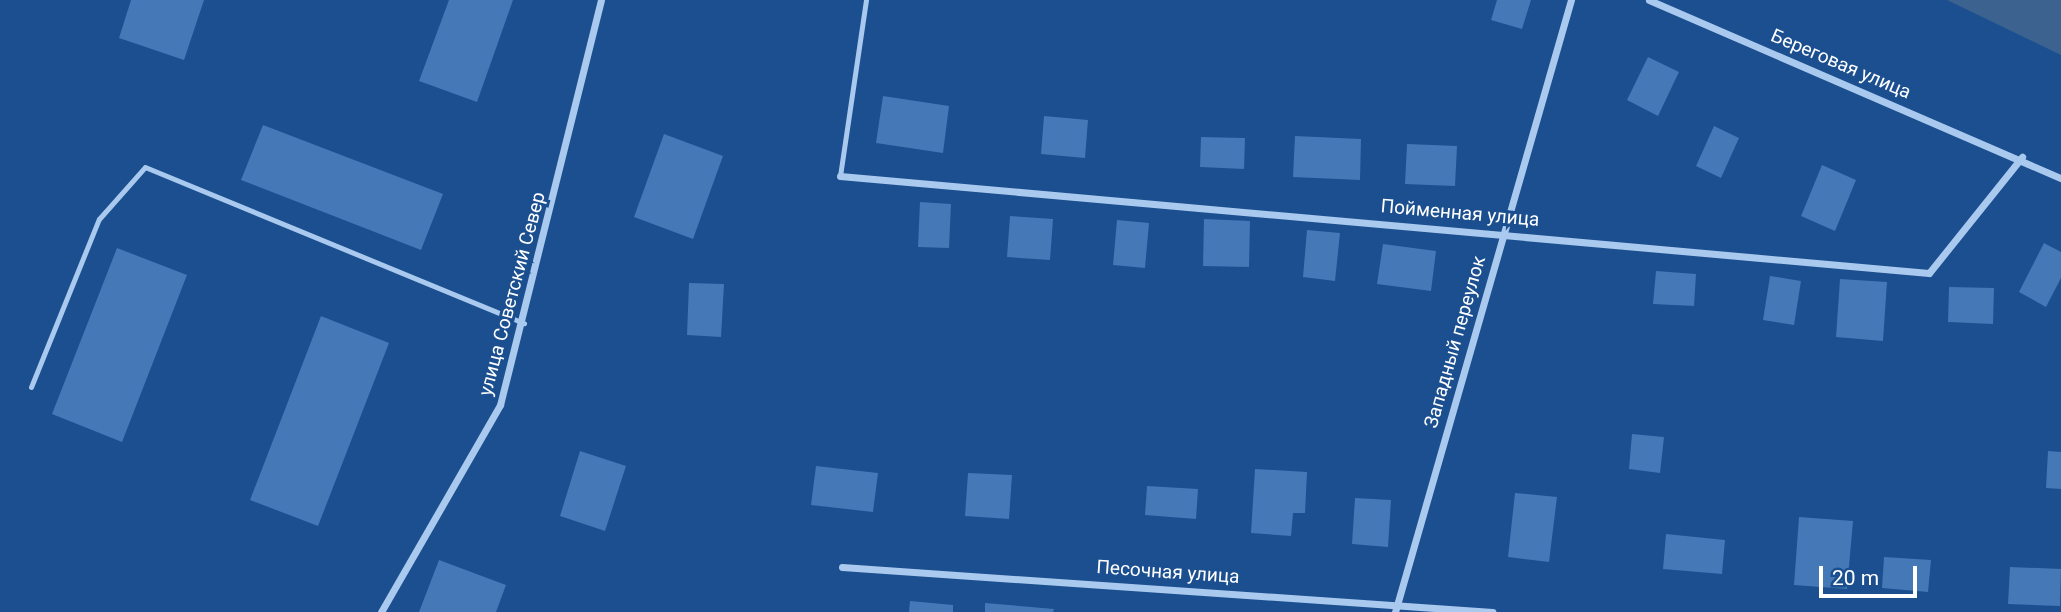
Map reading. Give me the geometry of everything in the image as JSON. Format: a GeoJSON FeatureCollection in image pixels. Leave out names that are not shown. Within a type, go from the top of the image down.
{"type":"FeatureCollection","features":[{"type":"Feature","properties":{"kind":"street","name":"улица Советский Север"},"geometry":{"type":"LineString","coordinates":[[381,612],[500,405],[524,323],[601,0]]}},
{"type":"Feature","properties":{"kind":"street","name":"Западный переулок"},"geometry":{"type":"LineString","coordinates":[[1395,608],[1571,0]]}},
{"type":"Feature","properties":{"kind":"street","name":"Береговая улица"},"geometry":{"type":"LineString","coordinates":[[1648,0],[2022,157],[2061,178]]}},
{"type":"Feature","properties":{"kind":"street","name":"Пойменная улица"},"geometry":{"type":"LineString","coordinates":[[841,176],[1929,272],[2022,157]]}},
{"type":"Feature","properties":{"kind":"street","name":"Песочная улица"},"geometry":{"type":"LineString","coordinates":[[842,567],[1395,608],[1492,612]]}},
{"type":"Feature","properties":{"kind":"lane"},"geometry":{"type":"LineString","coordinates":[[841,176],[866,0]]}},
{"type":"Feature","properties":{"kind":"lane"},"geometry":{"type":"LineString","coordinates":[[31,387],[99,219],[145,167],[524,323]]}},
{"type":"Feature","properties":{"kind":"water"},"geometry":{"type":"Polygon","coordinates":[[[1947,0],[2061,0],[2061,55],[1947,0]]]}},
{"type":"Feature","properties":{"kind":"building"},"geometry":{"type":"Polygon","coordinates":[[[131,0],[204,0],[184,60],[119,38],[131,0]]]}},
{"type":"Feature","properties":{"kind":"building"},"geometry":{"type":"Polygon","coordinates":[[[449,0],[513,0],[477,102],[419,81],[449,0]]]}},
{"type":"Feature","properties":{"kind":"building"},"geometry":{"type":"Polygon","coordinates":[[[1497,0],[1531,0],[1522,29],[1491,20],[1497,0]]]}},
{"type":"Feature","properties":{"kind":"building"},"geometry":{"type":"Polygon","coordinates":[[[1648,57],[1679,72],[1658,116],[1627,100],[1648,57]]]}},
{"type":"Feature","properties":{"kind":"building"},"geometry":{"type":"Polygon","coordinates":[[[883,96],[949,106],[943,153],[876,143],[883,96]]]}},
{"type":"Feature","properties":{"kind":"building"},"geometry":{"type":"Polygon","coordinates":[[[1044,116],[1088,120],[1085,158],[1041,154],[1044,116]]]}},
{"type":"Feature","properties":{"kind":"building"},"geometry":{"type":"Polygon","coordinates":[[[263,125],[443,194],[421,250],[241,180],[263,125]]]}},
{"type":"Feature","properties":{"kind":"building"},"geometry":{"type":"Polygon","coordinates":[[[1714,126],[1739,138],[1721,178],[1696,166],[1714,126]]]}},
{"type":"Feature","properties":{"kind":"building"},"geometry":{"type":"Polygon","coordinates":[[[664,134],[723,156],[693,239],[634,217],[664,134]]]}},
{"type":"Feature","properties":{"kind":"building"},"geometry":{"type":"Polygon","coordinates":[[[1295,136],[1361,139],[1360,180],[1293,177],[1295,136]]]}},
{"type":"Feature","properties":{"kind":"building"},"geometry":{"type":"Polygon","coordinates":[[[1201,137],[1245,138],[1244,169],[1200,167],[1201,137]]]}},
{"type":"Feature","properties":{"kind":"building"},"geometry":{"type":"Polygon","coordinates":[[[1407,144],[1457,146],[1455,186],[1405,184],[1407,144]]]}},
{"type":"Feature","properties":{"kind":"building"},"geometry":{"type":"Polygon","coordinates":[[[1822,165],[1856,180],[1835,231],[1801,216],[1822,165]]]}},
{"type":"Feature","properties":{"kind":"building"},"geometry":{"type":"Polygon","coordinates":[[[920,202],[951,204],[949,248],[918,247],[920,202]]]}},
{"type":"Feature","properties":{"kind":"building"},"geometry":{"type":"Polygon","coordinates":[[[1010,216],[1053,219],[1050,260],[1007,257],[1010,216]]]}},
{"type":"Feature","properties":{"kind":"building"},"geometry":{"type":"Polygon","coordinates":[[[1204,219],[1250,221],[1249,267],[1203,266],[1204,219]]]}},
{"type":"Feature","properties":{"kind":"building"},"geometry":{"type":"Polygon","coordinates":[[[1117,220],[1149,223],[1145,268],[1113,265],[1117,220]]]}},
{"type":"Feature","properties":{"kind":"building"},"geometry":{"type":"Polygon","coordinates":[[[1307,230],[1340,233],[1335,281],[1303,277],[1307,230]]]}},
{"type":"Feature","properties":{"kind":"building"},"geometry":{"type":"Polygon","coordinates":[[[2044,243],[2061,252],[2061,278],[2046,307],[2019,292],[2044,243]]]}},
{"type":"Feature","properties":{"kind":"building"},"geometry":{"type":"Polygon","coordinates":[[[1383,244],[1436,251],[1431,291],[1377,284],[1383,244]]]}},
{"type":"Feature","properties":{"kind":"building"},"geometry":{"type":"Polygon","coordinates":[[[117,248],[187,275],[122,442],[52,414],[117,248]]]}},
{"type":"Feature","properties":{"kind":"building"},"geometry":{"type":"Polygon","coordinates":[[[1656,271],[1696,274],[1694,306],[1653,304],[1656,271]]]}},
{"type":"Feature","properties":{"kind":"building"},"geometry":{"type":"Polygon","coordinates":[[[1770,276],[1801,281],[1794,325],[1763,320],[1770,276]]]}},
{"type":"Feature","properties":{"kind":"building"},"geometry":{"type":"Polygon","coordinates":[[[1840,279],[1887,282],[1883,341],[1836,337],[1840,279]]]}},
{"type":"Feature","properties":{"kind":"building"},"geometry":{"type":"Polygon","coordinates":[[[689,283],[724,284],[721,337],[687,335],[689,283]]]}},
{"type":"Feature","properties":{"kind":"building"},"geometry":{"type":"Polygon","coordinates":[[[1949,287],[1994,288],[1993,324],[1948,322],[1949,287]]]}},
{"type":"Feature","properties":{"kind":"building"},"geometry":{"type":"Polygon","coordinates":[[[321,316],[389,343],[318,526],[250,500],[321,316]]]}},
{"type":"Feature","properties":{"kind":"building"},"geometry":{"type":"Polygon","coordinates":[[[1632,434],[1664,437],[1660,473],[1629,469],[1632,434]]]}},
{"type":"Feature","properties":{"kind":"building"},"geometry":{"type":"Polygon","coordinates":[[[580,451],[626,466],[605,531],[560,516],[580,451]]]}},
{"type":"Feature","properties":{"kind":"building"},"geometry":{"type":"Polygon","coordinates":[[[2048,451],[2061,452],[2061,489],[2046,488],[2048,451]]]}},
{"type":"Feature","properties":{"kind":"building"},"geometry":{"type":"Polygon","coordinates":[[[816,466],[878,473],[873,512],[811,505],[816,466]]]}},
{"type":"Feature","properties":{"kind":"building"},"geometry":{"type":"Polygon","coordinates":[[[1255,469],[1307,472],[1305,513],[1293,513],[1291,536],[1251,533],[1255,469]]]}},
{"type":"Feature","properties":{"kind":"building"},"geometry":{"type":"Polygon","coordinates":[[[968,473],[1012,475],[1009,519],[965,516],[968,473]]]}},
{"type":"Feature","properties":{"kind":"building"},"geometry":{"type":"Polygon","coordinates":[[[1147,486],[1198,489],[1196,519],[1145,515],[1147,486]]]}},
{"type":"Feature","properties":{"kind":"building"},"geometry":{"type":"Polygon","coordinates":[[[1515,493],[1557,497],[1549,562],[1508,557],[1515,493]]]}},
{"type":"Feature","properties":{"kind":"building"},"geometry":{"type":"Polygon","coordinates":[[[1355,498],[1391,500],[1388,547],[1352,544],[1355,498]]]}},
{"type":"Feature","properties":{"kind":"building"},"geometry":{"type":"Polygon","coordinates":[[[1799,517],[1853,521],[1847,589],[1794,585],[1799,517]]]}},
{"type":"Feature","properties":{"kind":"building"},"geometry":{"type":"Polygon","coordinates":[[[1666,534],[1725,540],[1722,574],[1663,569],[1666,534]]]}},
{"type":"Feature","properties":{"kind":"building"},"geometry":{"type":"Polygon","coordinates":[[[1884,557],[1931,560],[1928,592],[1882,588],[1884,557]]]}},
{"type":"Feature","properties":{"kind":"building"},"geometry":{"type":"Polygon","coordinates":[[[439,560],[506,585],[496,612],[419,612],[439,560]]]}},
{"type":"Feature","properties":{"kind":"building"},"geometry":{"type":"Polygon","coordinates":[[[2010,567],[2061,569],[2060,606],[2008,604],[2010,567]]]}},
{"type":"Feature","properties":{"kind":"building"},"geometry":{"type":"Polygon","coordinates":[[[910,601],[953,605],[953,612],[909,612],[910,601]]]}},
{"type":"Feature","properties":{"kind":"building"},"geometry":{"type":"Polygon","coordinates":[[[985,603],[1054,609],[1053,612],[985,612],[985,603]]]}}]}
